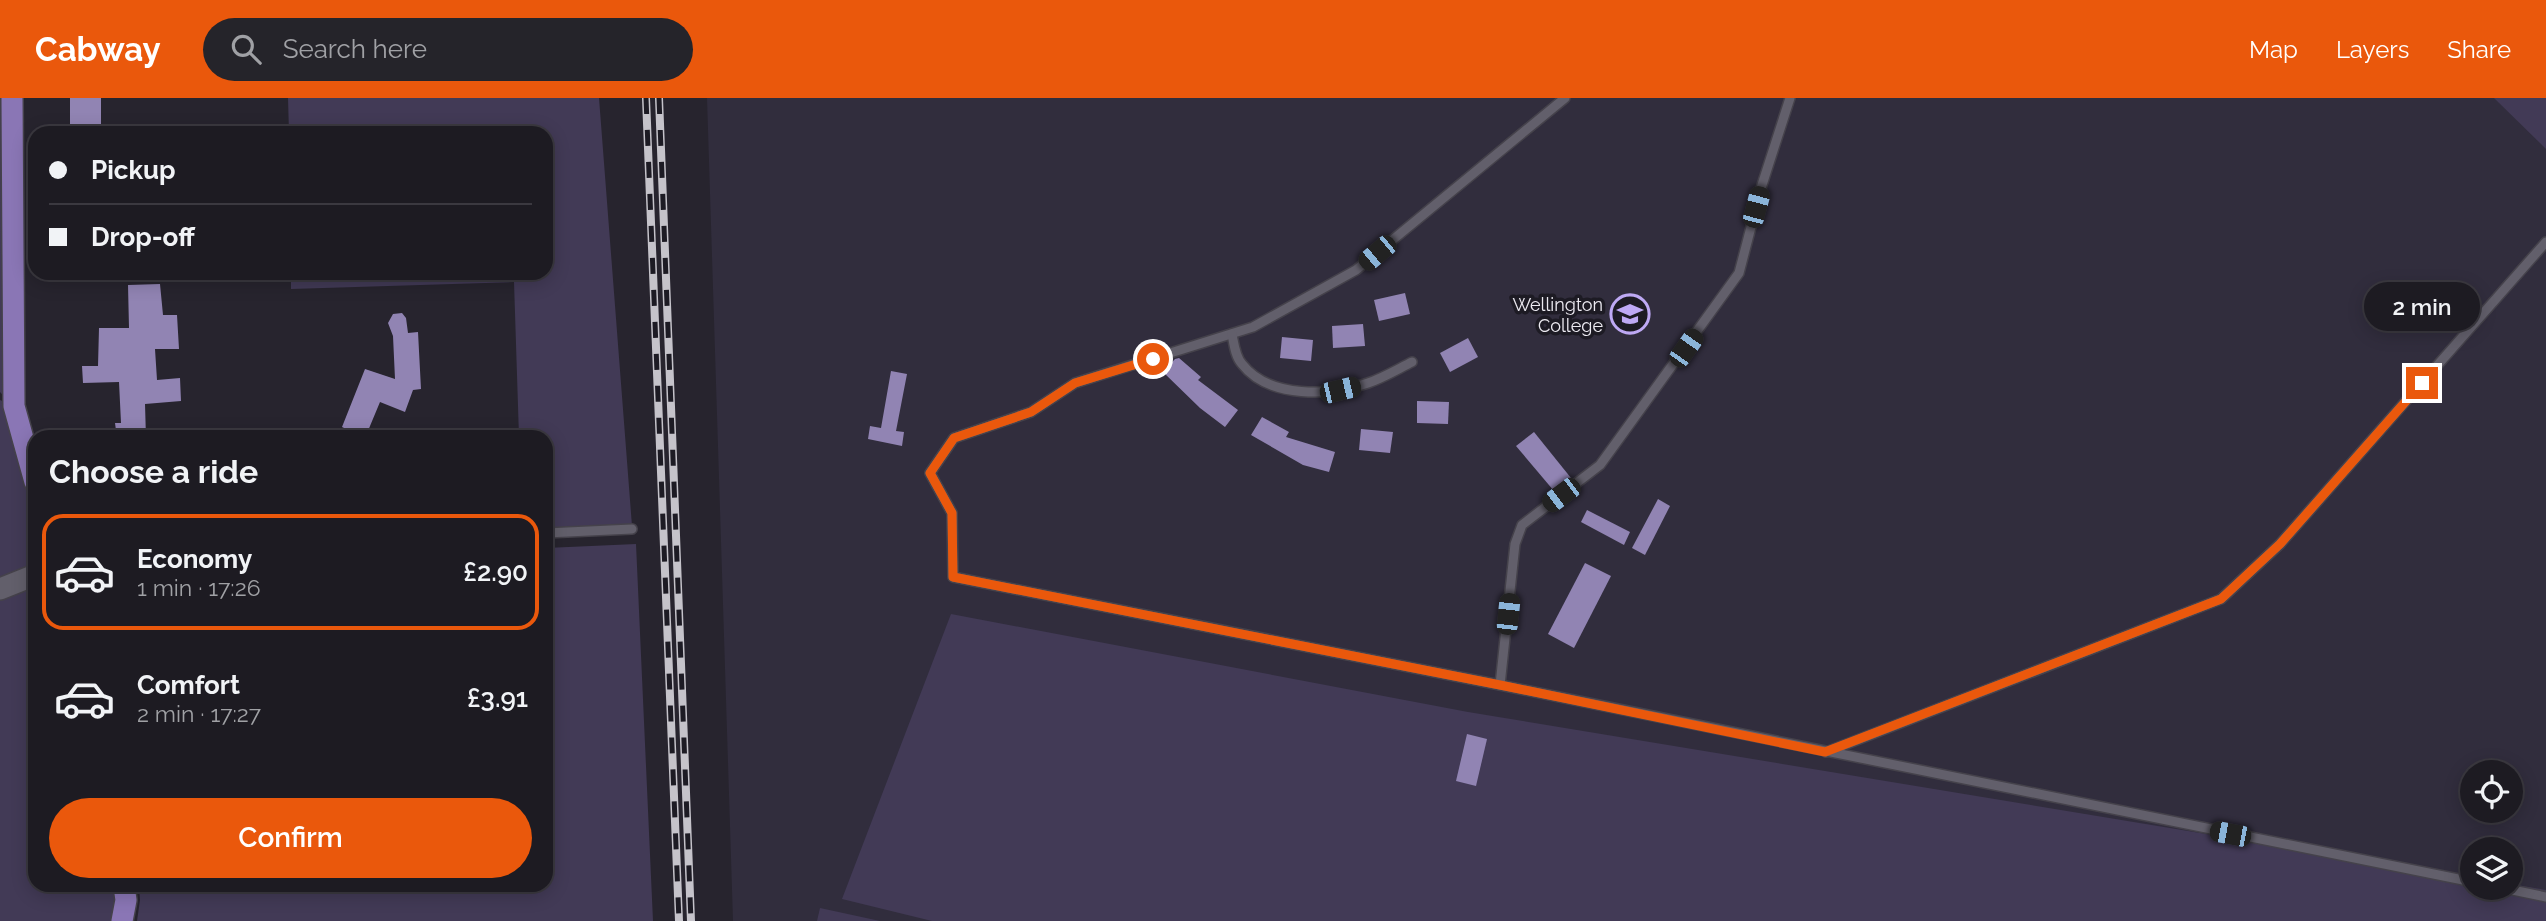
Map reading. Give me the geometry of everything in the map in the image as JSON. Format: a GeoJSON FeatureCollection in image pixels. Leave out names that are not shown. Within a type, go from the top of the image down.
{"type":"FeatureCollection","features":[{"type":"Feature","properties":{"kind":"main road"},"geometry":{"type":"LineString","coordinates":[[12,98],[14,406],[28,457]]}},
{"type":"Feature","properties":{"kind":"main road"},"geometry":{"type":"LineString","coordinates":[[122,921],[125,892]]}},
{"type":"Feature","properties":{"kind":"street"},"geometry":{"type":"LineString","coordinates":[[0,589],[28,578]]}},
{"type":"Feature","properties":{"kind":"lane"},"geometry":{"type":"LineString","coordinates":[[1565,98],[1356,271],[1252,327],[1075,383],[1031,412],[954,438],[930,473],[952,513],[953,577],[2460,879]]}},
{"type":"Feature","properties":{"kind":"lane"},"geometry":{"type":"LineString","coordinates":[[1500,685],[1515,544],[1522,524],[1600,465],[1739,272],[1762,185],[1790,98]]}},
{"type":"Feature","properties":{"kind":"lane"},"geometry":{"type":"LineString","coordinates":[[1825,752],[2221,599],[2280,544],[2546,242]]}},
{"type":"Feature","properties":{"kind":"lane"},"geometry":{"type":"LineString","coordinates":[[1232,334],[1241,363],[1251,373],[1281,387],[1307,391],[1340,390],[1369,383],[1412,362]]}},
{"type":"Feature","properties":{"kind":"lane"},"geometry":{"type":"LineString","coordinates":[[553,533],[632,529]]}},
{"type":"Feature","properties":{"kind":"lane"},"geometry":{"type":"LineString","coordinates":[[2523,892],[2546,897]]}},
{"type":"Feature","properties":{"kind":"shaded area"},"geometry":{"type":"Polygon","coordinates":[[[0,98],[12,98],[14,406],[28,457],[28,892],[124,892],[122,921],[0,921],[0,400],[12,405],[0,392],[0,98]]]}},
{"type":"Feature","properties":{"kind":"shaded area"},"geometry":{"type":"Polygon","coordinates":[[[288,98],[599,98],[632,526],[553,532],[553,430],[519,430],[514,282],[291,289],[291,280],[553,280],[553,126],[289,126],[288,98]]]}},
{"type":"Feature","properties":{"kind":"shaded area","name":"Wellington College"},"geometry":{"type":"Polygon","coordinates":[[[707,98],[2546,98],[2546,921],[733,921],[707,98]]]}},
{"type":"Feature","properties":{"kind":"shaded area"},"geometry":{"type":"Polygon","coordinates":[[[2494,98],[2546,98],[2546,149],[2494,98]]]}},
{"type":"Feature","properties":{"kind":"shaded area"},"geometry":{"type":"Polygon","coordinates":[[[636,544],[653,921],[137,921],[139,892],[553,892],[553,548],[636,544]]]}},
{"type":"Feature","properties":{"kind":"shaded area"},"geometry":{"type":"Polygon","coordinates":[[[951,614],[1468,712],[2460,876],[2460,900],[2523,900],[2523,886],[2546,890],[2546,921],[932,921],[842,899],[951,614]]]}},
{"type":"Feature","properties":{"kind":"shaded area"},"geometry":{"type":"Polygon","coordinates":[[[820,908],[880,921],[817,921],[820,908]]]}},
{"type":"Feature","properties":{"kind":"building"},"geometry":{"type":"Polygon","coordinates":[[[70,98],[101,98],[101,126],[70,126],[70,98]]]}},
{"type":"Feature","properties":{"kind":"building"},"geometry":{"type":"Polygon","coordinates":[[[160,284],[163,315],[177,315],[179,349],[155,349],[157,380],[180,378],[181,401],[145,404],[146,430],[116,430],[115,423],[121,423],[119,382],[83,383],[82,366],[98,366],[99,328],[129,328],[128,285],[160,284]]]}},
{"type":"Feature","properties":{"kind":"building"},"geometry":{"type":"Polygon","coordinates":[[[1405,293],[1410,314],[1379,321],[1374,300],[1405,293]]]}},
{"type":"Feature","properties":{"kind":"building"},"geometry":{"type":"Polygon","coordinates":[[[402,313],[406,318],[408,333],[418,332],[421,389],[413,390],[405,412],[380,402],[368,430],[348,430],[342,427],[365,369],[395,379],[393,336],[388,323],[393,314],[402,313]]]}},
{"type":"Feature","properties":{"kind":"building"},"geometry":{"type":"Polygon","coordinates":[[[1363,324],[1365,346],[1333,348],[1332,326],[1363,324]]]}},
{"type":"Feature","properties":{"kind":"building"},"geometry":{"type":"Polygon","coordinates":[[[1282,337],[1313,340],[1311,361],[1280,358],[1282,337]]]}},
{"type":"Feature","properties":{"kind":"building"},"geometry":{"type":"Polygon","coordinates":[[[1468,338],[1478,357],[1450,372],[1440,353],[1468,338]]]}},
{"type":"Feature","properties":{"kind":"building"},"geometry":{"type":"Polygon","coordinates":[[[1179,358],[1201,377],[1198,380],[1238,410],[1225,427],[1200,408],[1163,372],[1179,358]]]}},
{"type":"Feature","properties":{"kind":"building"},"geometry":{"type":"Polygon","coordinates":[[[891,371],[907,374],[896,431],[904,432],[902,446],[868,439],[870,426],[881,428],[891,371]]]}},
{"type":"Feature","properties":{"kind":"building"},"geometry":{"type":"Polygon","coordinates":[[[1417,401],[1449,402],[1448,424],[1417,423],[1417,401]]]}},
{"type":"Feature","properties":{"kind":"building"},"geometry":{"type":"Polygon","coordinates":[[[1262,417],[1289,432],[1286,437],[1335,452],[1329,472],[1303,465],[1251,435],[1262,417]]]}},
{"type":"Feature","properties":{"kind":"building"},"geometry":{"type":"Polygon","coordinates":[[[1361,429],[1393,432],[1390,453],[1359,450],[1361,429]]]}},
{"type":"Feature","properties":{"kind":"building"},"geometry":{"type":"Polygon","coordinates":[[[1534,432],[1571,478],[1554,491],[1516,446],[1534,432]]]}},
{"type":"Feature","properties":{"kind":"building"},"geometry":{"type":"Polygon","coordinates":[[[1658,499],[1670,506],[1645,555],[1632,548],[1658,499]]]}},
{"type":"Feature","properties":{"kind":"building"},"geometry":{"type":"Polygon","coordinates":[[[1587,510],[1630,532],[1624,545],[1581,522],[1587,510]]]}},
{"type":"Feature","properties":{"kind":"building"},"geometry":{"type":"Polygon","coordinates":[[[1585,563],[1611,576],[1574,648],[1548,634],[1585,563]]]}},
{"type":"Feature","properties":{"kind":"building"},"geometry":{"type":"Polygon","coordinates":[[[1467,734],[1487,739],[1476,786],[1456,781],[1467,734]]]}},
{"type":"Feature","properties":{"kind":"railway"},"geometry":{"type":"LineString","coordinates":[[646,98],[679,921]]}},
{"type":"Feature","properties":{"kind":"railway"},"geometry":{"type":"LineString","coordinates":[[659,98],[691,921]]}},
{"type":"Feature","properties":{"kind":"place","name":"Wellington College"},"geometry":{"type":"Point","coordinates":[1630,314]}},
{"type":"Feature","properties":{"kind":"route"},"geometry":{"type":"LineString","coordinates":[[1153,359],[1075,383],[1031,412],[954,438],[930,473],[952,513],[953,577],[1825,752],[2221,599],[2280,544],[2422,383]]}}]}
